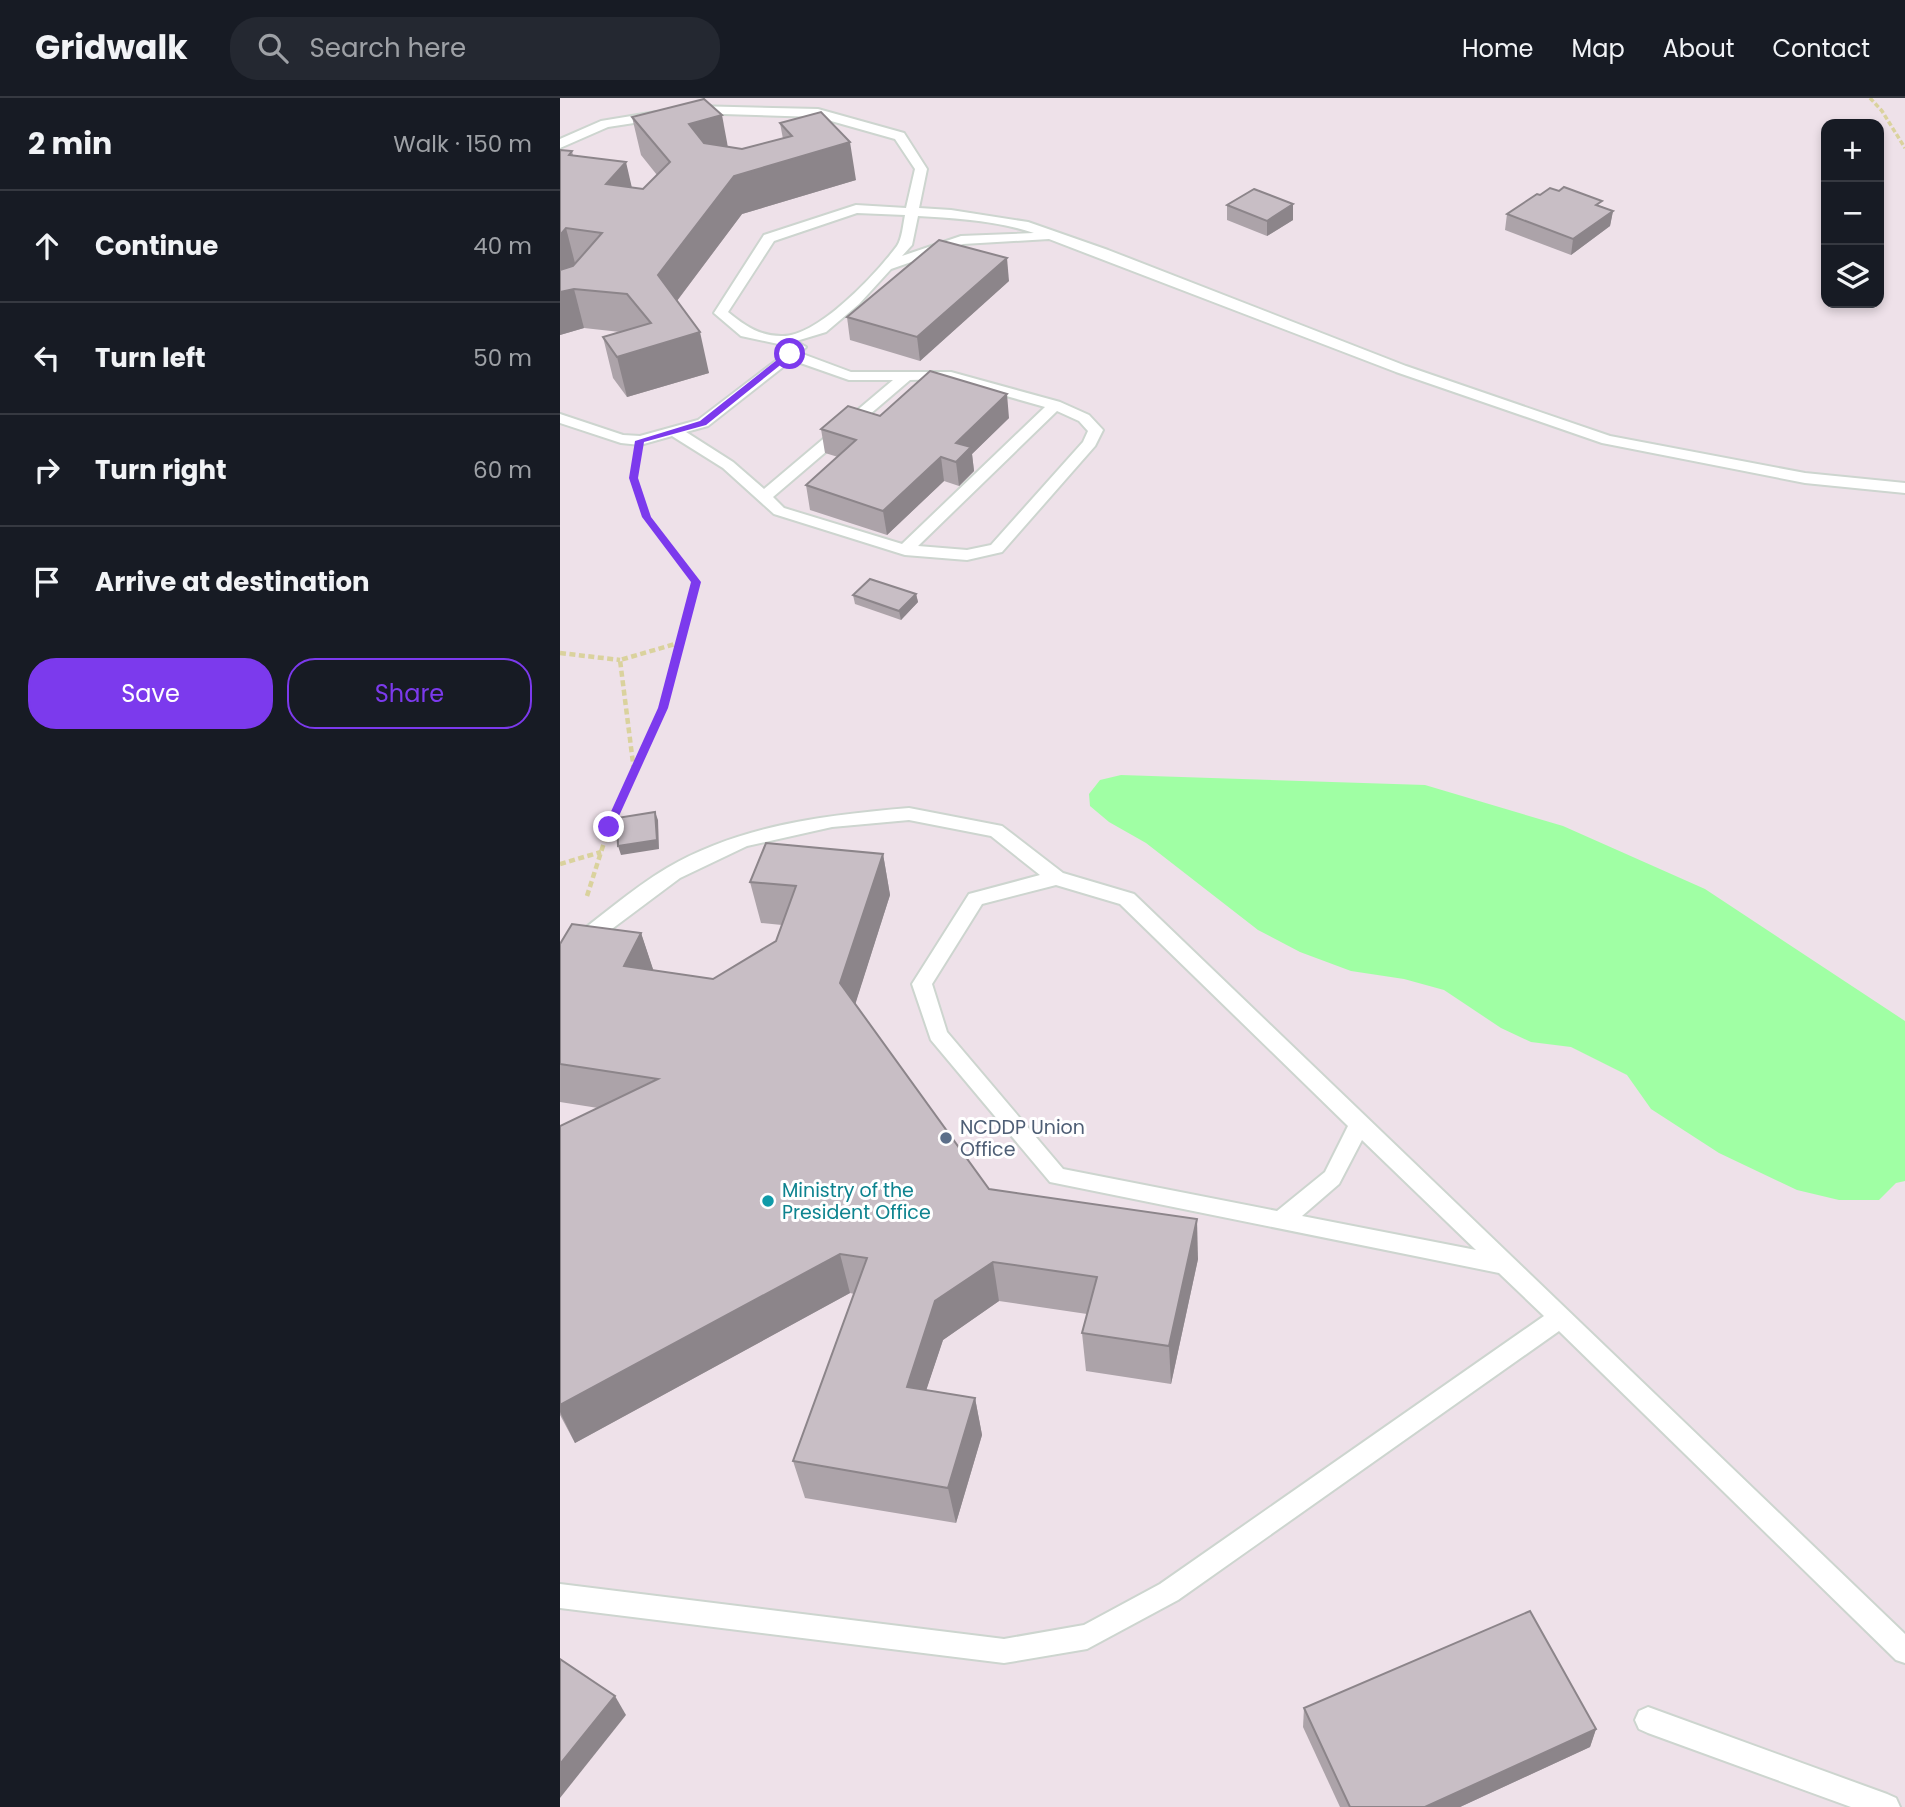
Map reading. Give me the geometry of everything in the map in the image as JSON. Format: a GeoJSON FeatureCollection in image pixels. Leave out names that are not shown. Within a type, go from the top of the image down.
{"type":"FeatureCollection","features":[{"type":"Feature","properties":{"kind":"lane"},"geometry":{"type":"LineString","coordinates":[[560,144],[605,124],[678,113],[818,113],[900,136],[921,169],[905,246],[854,301],[703,423],[640,441],[621,439],[560,418]]}},
{"type":"Feature","properties":{"kind":"lane"},"geometry":{"type":"LineString","coordinates":[[821,329],[783,341],[746,333],[721,313],[769,238],[856,209],[951,214],[1023,225],[1401,369],[1607,440],[1805,478],[1905,488]]}},
{"type":"Feature","properties":{"kind":"lane"},"geometry":{"type":"LineString","coordinates":[[885,267],[961,240],[1056,237]]}},
{"type":"Feature","properties":{"kind":"lane"},"geometry":{"type":"LineString","coordinates":[[674,431],[728,465],[779,511],[905,550],[967,555],[996,549],[1090,443],[1096,430],[1084,418],[1055,405],[946,375],[849,376],[790,354]]}},
{"type":"Feature","properties":{"kind":"lane"},"geometry":{"type":"LineString","coordinates":[[764,497],[906,375]]}},
{"type":"Feature","properties":{"kind":"lane"},"geometry":{"type":"LineString","coordinates":[[905,550],[1055,405]]}},
{"type":"Feature","properties":{"kind":"lane"},"geometry":{"type":"LineString","coordinates":[[565,956],[673,873],[742,841],[832,821],[909,814],[996,831],[1056,878],[1127,899],[1905,1651]]}},
{"type":"Feature","properties":{"kind":"lane"},"geometry":{"type":"LineString","coordinates":[[1056,878],[976,899],[922,984],[938,1035],[1057,1176],[1505,1265]]}},
{"type":"Feature","properties":{"kind":"lane"},"geometry":{"type":"LineString","coordinates":[[1280,1221],[1332,1178],[1360,1125]]}},
{"type":"Feature","properties":{"kind":"lane"},"geometry":{"type":"LineString","coordinates":[[560,1596],[1004,1651],[1087,1637],[1168,1592],[1559,1318]]}},
{"type":"Feature","properties":{"kind":"lane"},"geometry":{"type":"LineString","coordinates":[[1648,1720],[1887,1807]]}},
{"type":"Feature","properties":{"kind":"path"},"geometry":{"type":"LineString","coordinates":[[1870,98],[1882,111],[1905,148]]}},
{"type":"Feature","properties":{"kind":"path"},"geometry":{"type":"LineString","coordinates":[[565,956],[609,827],[663,708],[696,582],[647,517],[633,478],[640,441]]}},
{"type":"Feature","properties":{"kind":"path"},"geometry":{"type":"LineString","coordinates":[[560,653],[620,660],[682,642]]}},
{"type":"Feature","properties":{"kind":"path"},"geometry":{"type":"LineString","coordinates":[[620,660],[635,772]]}},
{"type":"Feature","properties":{"kind":"path"},"geometry":{"type":"LineString","coordinates":[[560,864],[601,852]]}},
{"type":"Feature","properties":{"kind":"shaded area"},"geometry":{"type":"Polygon","coordinates":[[[1121,775],[1425,785],[1563,826],[1705,889],[1905,1021],[1905,1181],[1896,1183],[1879,1200],[1839,1200],[1797,1190],[1719,1153],[1651,1109],[1627,1075],[1571,1047],[1531,1042],[1501,1028],[1444,990],[1404,979],[1351,971],[1300,952],[1258,930],[1146,843],[1109,822],[1090,806],[1089,794],[1100,780],[1121,775]]]}},
{"type":"Feature","properties":{"kind":"building"},"geometry":{"type":"Polygon","coordinates":[[[704,99],[722,115],[689,124],[704,143],[742,149],[792,136],[780,123],[821,112],[850,142],[734,176],[658,275],[700,332],[617,357],[603,337],[651,323],[627,294],[574,289],[560,292],[560,270],[573,266],[602,233],[566,228],[560,235],[560,150],[572,151],[569,155],[626,162],[606,184],[643,189],[670,162],[632,117],[704,99]]]}},
{"type":"Feature","properties":{"kind":"building"},"geometry":{"type":"Polygon","coordinates":[[[1564,187],[1602,201],[1596,205],[1613,211],[1573,239],[1507,214],[1537,194],[1540,195],[1550,188],[1559,191],[1564,187]]]}},
{"type":"Feature","properties":{"kind":"building"},"geometry":{"type":"Polygon","coordinates":[[[1254,189],[1293,204],[1267,221],[1227,205],[1254,189]]]}},
{"type":"Feature","properties":{"kind":"building"},"geometry":{"type":"Polygon","coordinates":[[[939,240],[1007,258],[917,337],[847,317],[939,240]]]}},
{"type":"Feature","properties":{"kind":"building"},"geometry":{"type":"Polygon","coordinates":[[[930,371],[1007,394],[956,443],[971,447],[956,462],[941,457],[883,511],[806,485],[856,440],[821,429],[848,406],[880,416],[930,371]]]}},
{"type":"Feature","properties":{"kind":"building"},"geometry":{"type":"Polygon","coordinates":[[[870,579],[916,594],[899,611],[853,595],[870,579]]]}},
{"type":"Feature","properties":{"kind":"building"},"geometry":{"type":"Polygon","coordinates":[[[655,812],[657,840],[618,846],[617,818],[655,812]]]}},
{"type":"Feature","properties":{"kind":"building","name":"Ministry of the President Office"},"geometry":{"type":"Polygon","coordinates":[[[766,843],[883,854],[840,983],[989,1189],[1197,1219],[1169,1346],[1082,1333],[1097,1277],[993,1262],[935,1301],[907,1387],[975,1398],[948,1488],[793,1461],[867,1258],[840,1254],[560,1405],[560,1126],[658,1079],[560,1064],[560,944],[572,924],[641,933],[624,966],[713,979],[776,941],[796,886],[750,882],[766,843]]]}},
{"type":"Feature","properties":{"kind":"building"},"geometry":{"type":"Polygon","coordinates":[[[1530,1611],[1596,1729],[1425,1807],[1350,1807],[1304,1708],[1530,1611]]]}},
{"type":"Feature","properties":{"kind":"building"},"geometry":{"type":"Polygon","coordinates":[[[560,1659],[615,1696],[560,1764],[560,1659]]]}},
{"type":"Feature","properties":{"kind":"place","name":"NCDDP Union Office"},"geometry":{"type":"Point","coordinates":[946,1138]}},
{"type":"Feature","properties":{"kind":"place","name":"Ministry of the President Office"},"geometry":{"type":"Point","coordinates":[768,1201]}},
{"type":"Feature","properties":{"kind":"route"},"geometry":{"type":"LineString","coordinates":[[609,827],[663,708],[696,582],[647,517],[633,478],[640,441],[703,423],[790,354]]}}]}
